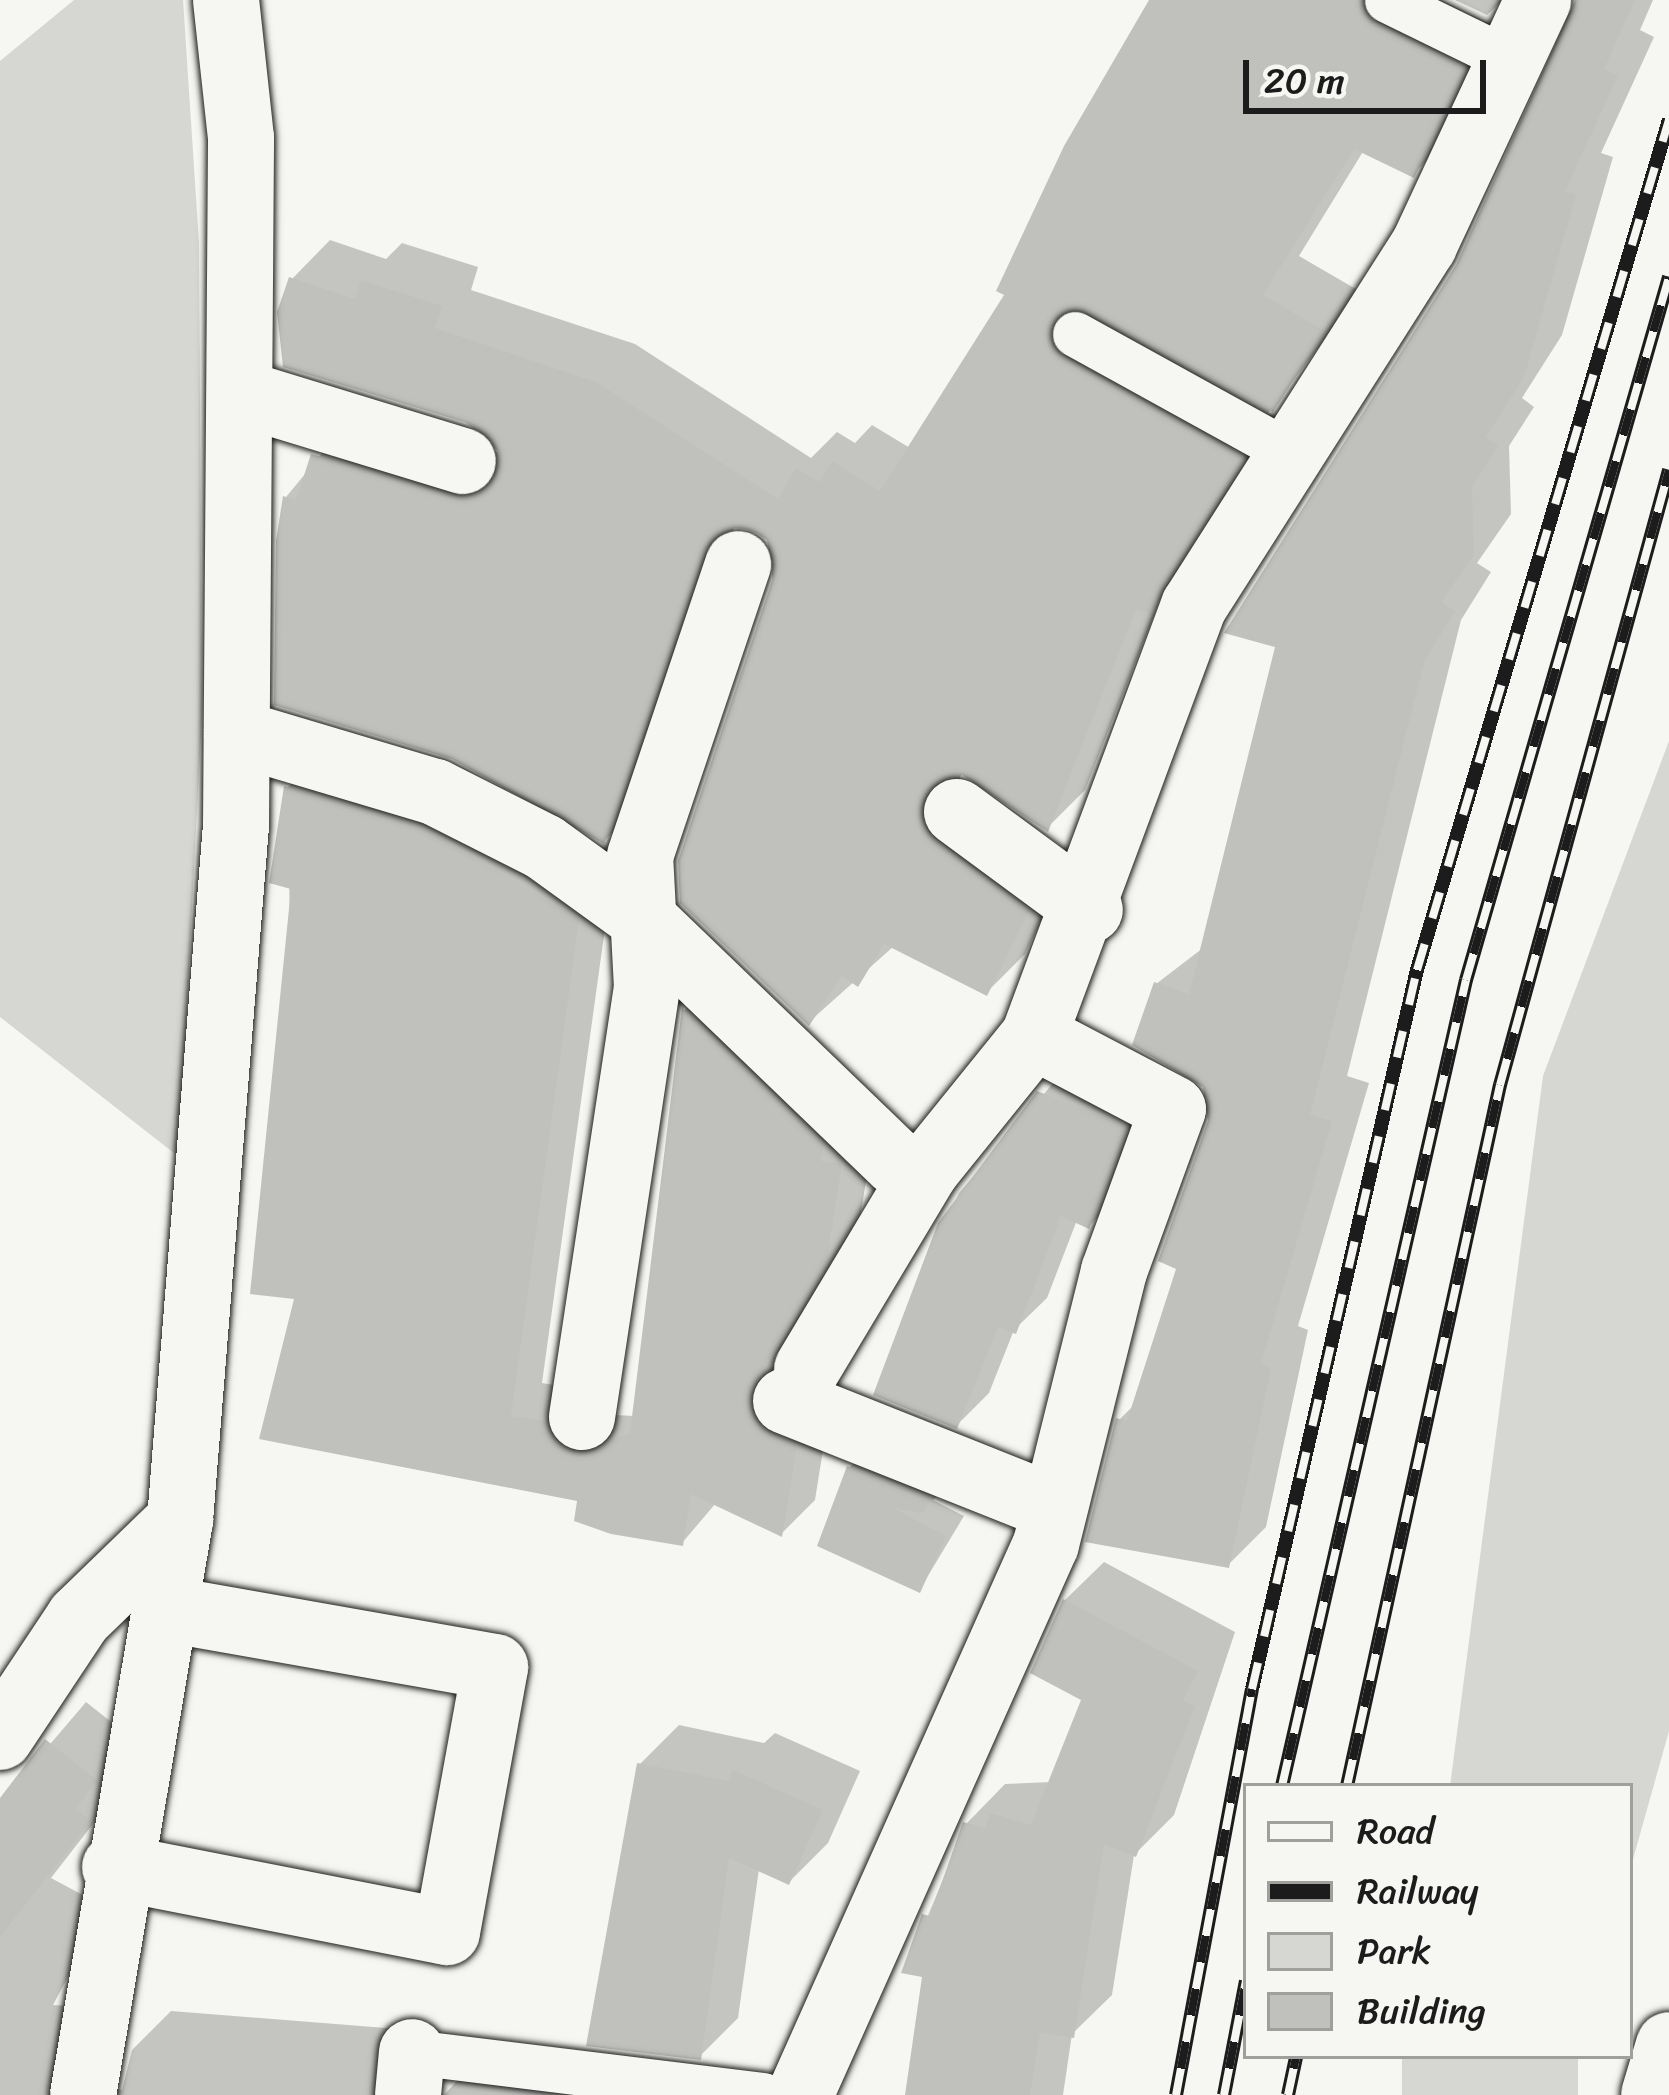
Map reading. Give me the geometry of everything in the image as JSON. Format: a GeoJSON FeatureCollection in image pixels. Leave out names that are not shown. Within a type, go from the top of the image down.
{"type":"FeatureCollection","features":[{"type":"Feature","properties":{"kind":"street"},"geometry":{"type":"LineString","coordinates":[[83,2095],[115,1867],[180,1520],[237,733],[241,139],[226,0]]}},
{"type":"Feature","properties":{"kind":"street"},"geometry":{"type":"LineString","coordinates":[[1053,1507],[796,1385],[926,1170],[1034,1036],[1090,910],[1194,606],[1285,450],[1424,245],[1538,0]]}},
{"type":"Feature","properties":{"kind":"street"},"geometry":{"type":"LineString","coordinates":[[240,393],[463,461]]}},
{"type":"Feature","properties":{"kind":"street"},"geometry":{"type":"LineString","coordinates":[[582,1417],[646,988],[640,856],[737,564]]}},
{"type":"Feature","properties":{"kind":"street"},"geometry":{"type":"LineString","coordinates":[[237,733],[435,792],[544,848],[642,918],[897,1163],[926,1170]]}},
{"type":"Feature","properties":{"kind":"street"},"geometry":{"type":"LineString","coordinates":[[958,812],[1090,910]]}},
{"type":"Feature","properties":{"kind":"street"},"geometry":{"type":"LineString","coordinates":[[800,2095],[1046,1544],[1114,1271],[1173,1109],[1034,1036]]}},
{"type":"Feature","properties":{"kind":"street"},"geometry":{"type":"LineString","coordinates":[[0,1738],[79,1618],[180,1520]]}},
{"type":"Feature","properties":{"kind":"street"},"geometry":{"type":"LineString","coordinates":[[115,1867],[447,1932],[495,1667],[166,1609]]}},
{"type":"Feature","properties":{"kind":"street"},"geometry":{"type":"LineString","coordinates":[[1654,2095],[1669,2045]]}},
{"type":"Feature","properties":{"kind":"lane"},"geometry":{"type":"LineString","coordinates":[[1387,0],[1510,60]]}},
{"type":"Feature","properties":{"kind":"lane"},"geometry":{"type":"LineString","coordinates":[[1075,334],[1285,450]]}},
{"type":"Feature","properties":{"kind":"lane"},"geometry":{"type":"LineString","coordinates":[[410,2073],[764,2095]]}},
{"type":"Feature","properties":{"kind":"green space"},"geometry":{"type":"Polygon","coordinates":[[[74,0],[183,0],[199,243],[202,715],[179,1157],[0,1017],[0,61],[74,0]]]}},
{"type":"Feature","properties":{"kind":"green space"},"geometry":{"type":"Polygon","coordinates":[[[1669,741],[1669,1731],[1633,1859],[1633,1783],[1450,1783],[1543,1076],[1669,741]]]}},
{"type":"Feature","properties":{"kind":"green space"},"geometry":{"type":"Polygon","coordinates":[[[1402,2059],[1578,2059],[1578,2095],[1402,2095],[1402,2059]]]}},
{"type":"Feature","properties":{"kind":"building"},"geometry":{"type":"Polygon","coordinates":[[[1149,0],[1360,0],[1375,24],[1465,68],[1414,178],[1354,149],[1263,295],[1325,331],[1273,412],[1087,310],[1051,322],[1062,358],[1244,458],[1151,613],[1136,609],[1048,832],[962,775],[926,791],[922,826],[934,841],[1029,911],[987,996],[884,944],[858,987],[842,976],[809,1026],[680,903],[678,861],[774,575],[767,540],[751,529],[729,528],[702,552],[604,844],[452,759],[274,705],[276,541],[283,496],[296,500],[311,454],[470,498],[489,488],[500,454],[474,425],[283,367],[277,312],[289,277],[355,299],[361,280],[442,306],[435,328],[596,382],[778,499],[796,468],[819,482],[832,461],[880,491],[1004,295],[996,291],[1064,146],[1149,0]]]}},
{"type":"Feature","properties":{"kind":"building"},"geometry":{"type":"Polygon","coordinates":[[[1575,0],[1635,0],[1604,69],[1618,76],[1565,191],[1576,195],[1524,377],[1486,437],[1498,446],[1472,487],[1474,555],[1441,602],[1455,611],[1424,662],[1310,1115],[1332,1121],[1261,1364],[1271,1368],[1229,1568],[1085,1542],[1116,1418],[1127,1421],[1176,1269],[1158,1261],[1208,1121],[1203,1087],[1132,1045],[1154,982],[1189,994],[1275,647],[1224,633],[1456,265],[1575,0]]]}},
{"type":"Feature","properties":{"kind":"building"},"geometry":{"type":"Polygon","coordinates":[[[284,786],[421,827],[579,919],[511,1416],[546,1421],[578,1454],[630,1433],[682,1008],[823,1144],[821,1161],[842,1164],[826,1264],[751,1388],[757,1425],[797,1446],[782,1537],[691,1494],[683,1546],[611,1534],[574,1521],[577,1501],[259,1439],[294,1299],[250,1294],[291,889],[269,883],[284,786]]]}},
{"type":"Feature","properties":{"kind":"building"},"geometry":{"type":"Polygon","coordinates":[[[1037,1091],[1127,1127],[1089,1229],[1061,1216],[1016,1334],[998,1327],[957,1429],[873,1395],[938,1223],[1037,1091]]]}},
{"type":"Feature","properties":{"kind":"building"},"geometry":{"type":"Polygon","coordinates":[[[847,1466],[930,1498],[924,1513],[893,1508],[946,1536],[920,1593],[817,1546],[847,1466]]]}},
{"type":"Feature","properties":{"kind":"building"},"geometry":{"type":"Polygon","coordinates":[[[1063,1599],[1198,1671],[1183,1700],[1195,1706],[1136,1857],[1104,1844],[1074,2038],[1040,2032],[1030,2095],[905,2095],[922,1977],[901,1973],[922,1914],[930,1916],[963,1822],[985,1828],[990,1813],[1031,1825],[1081,1700],[1030,1673],[1063,1599]]]}},
{"type":"Feature","properties":{"kind":"building"},"geometry":{"type":"Polygon","coordinates":[[[45,1739],[97,1780],[76,1809],[91,1821],[0,1937],[0,1798],[45,1739]]]}},
{"type":"Feature","properties":{"kind":"building"},"geometry":{"type":"Polygon","coordinates":[[[637,1763],[728,1781],[733,1770],[823,1810],[789,1885],[729,1858],[701,2060],[586,2046],[637,1763]]]}},
{"type":"Feature","properties":{"kind":"railway"},"geometry":{"type":"LineString","coordinates":[[1176,2095],[1252,1689],[1417,970],[1669,120]]}},
{"type":"Feature","properties":{"kind":"railway"},"geometry":{"type":"LineString","coordinates":[[1283,1783],[1466,980],[1669,277]]}},
{"type":"Feature","properties":{"kind":"railway"},"geometry":{"type":"LineString","coordinates":[[1348,1783],[1500,1085],[1669,470]]}},
{"type":"Feature","properties":{"kind":"railway"},"geometry":{"type":"LineString","coordinates":[[1224,2095],[1243,1997]]}},
{"type":"Feature","properties":{"kind":"railway"},"geometry":{"type":"LineString","coordinates":[[1288,2095],[1295,2059]]}}]}
